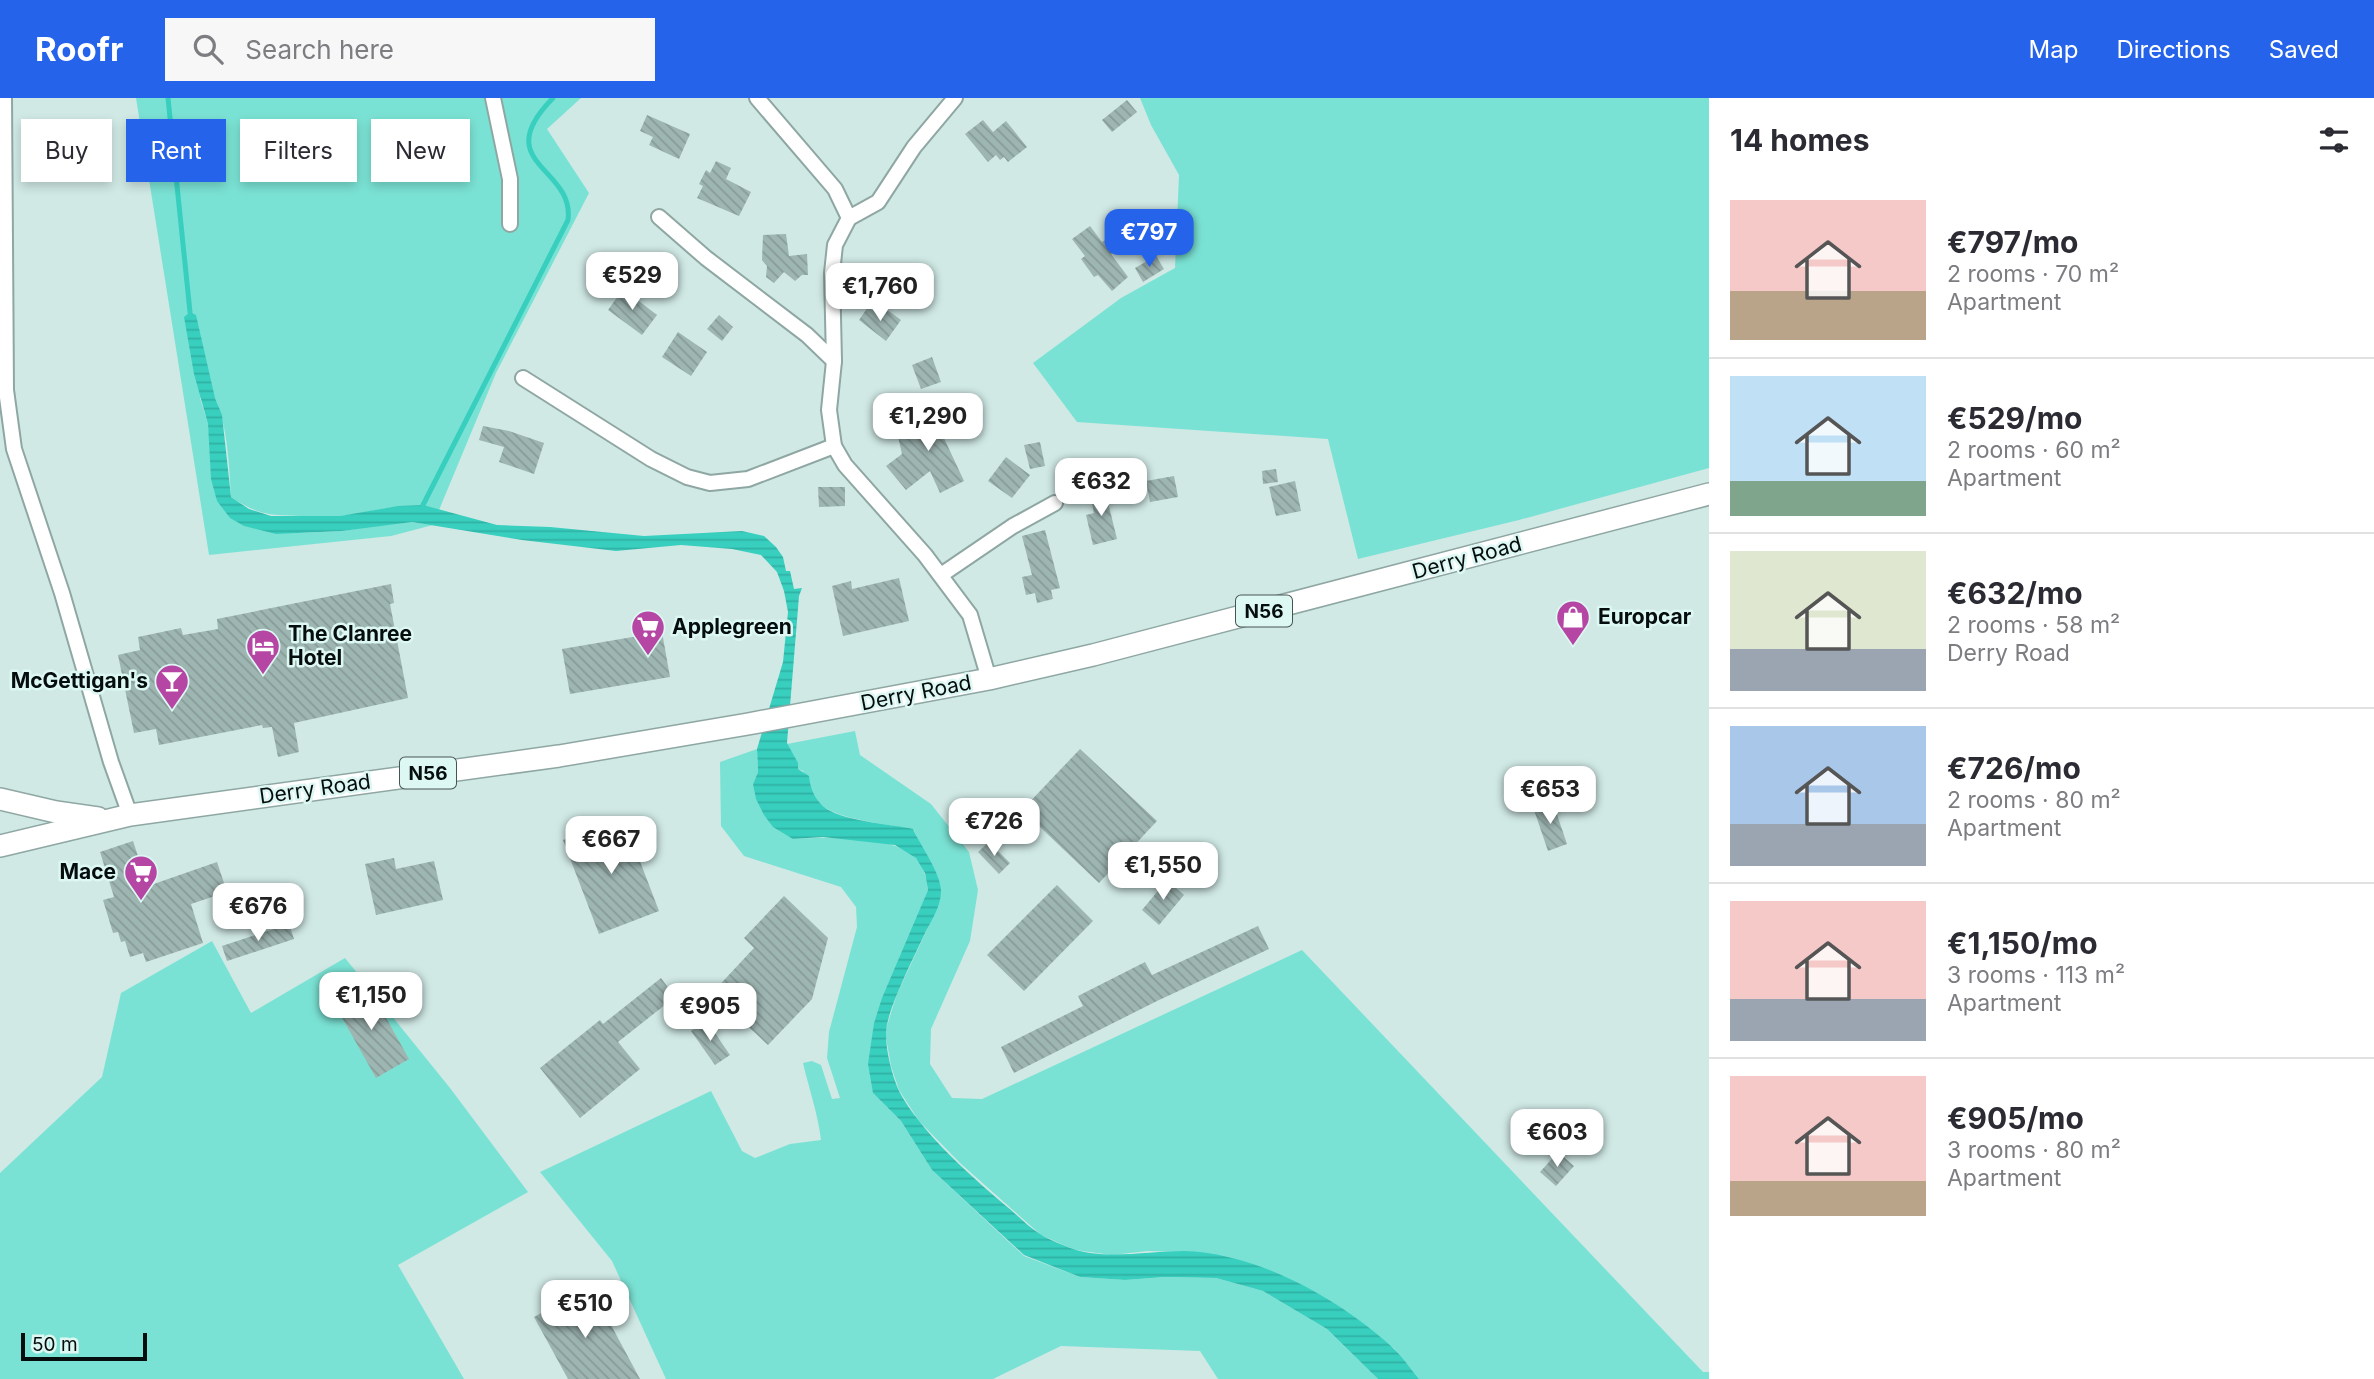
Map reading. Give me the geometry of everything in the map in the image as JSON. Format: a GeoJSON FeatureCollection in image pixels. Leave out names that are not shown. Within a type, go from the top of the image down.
{"type":"FeatureCollection","features":[{"type":"Feature","properties":{"kind":"main road","name":"Derry Road"},"geometry":{"type":"LineString","coordinates":[[0,846],[130,815],[559,756],[989,679],[1093,655],[1709,494]]}},
{"type":"Feature","properties":{"kind":"main road","name":"Derry Road"},"geometry":{"type":"LineString","coordinates":[[0,800],[56,812],[108,819]]}},
{"type":"Feature","properties":{"kind":"street"},"geometry":{"type":"LineString","coordinates":[[4,98],[6,390],[14,449],[62,593],[111,762],[130,815]]}},
{"type":"Feature","properties":{"kind":"street"},"geometry":{"type":"LineString","coordinates":[[493,98],[510,179],[510,224]]}},
{"type":"Feature","properties":{"kind":"street"},"geometry":{"type":"LineString","coordinates":[[757,98],[835,189],[849,218]]}},
{"type":"Feature","properties":{"kind":"street"},"geometry":{"type":"LineString","coordinates":[[954,98],[914,147],[878,202],[849,218],[835,245],[832,273],[834,361],[829,410],[834,446],[845,465],[895,519],[970,615],[989,679]]}},
{"type":"Feature","properties":{"kind":"street"},"geometry":{"type":"LineString","coordinates":[[659,217],[706,258],[807,335],[834,361]]}},
{"type":"Feature","properties":{"kind":"street"},"geometry":{"type":"LineString","coordinates":[[523,378],[651,458],[687,477],[710,483],[748,479],[834,446]]}},
{"type":"Feature","properties":{"kind":"street"},"geometry":{"type":"LineString","coordinates":[[941,575],[1013,526],[1055,503]]}},
{"type":"Feature","properties":{"kind":"shaded area"},"geometry":{"type":"Polygon","coordinates":[[[136,98],[581,98],[547,129],[589,193],[496,373],[439,510],[402,506],[341,516],[276,515],[259,512],[231,497],[225,434],[219,410],[215,398],[200,398],[208,424],[217,501],[299,533],[342,531],[393,523],[433,525],[391,536],[209,555],[149,182],[226,182],[226,119],[139,119],[136,98]]]}},
{"type":"Feature","properties":{"kind":"shaded area"},"geometry":{"type":"Polygon","coordinates":[[[1140,98],[1709,98],[1709,468],[1519,520],[1358,559],[1328,439],[1077,422],[1033,363],[1121,298],[1175,268],[1179,175],[1151,125],[1140,98]]]}},
{"type":"Feature","properties":{"kind":"shaded area"},"geometry":{"type":"Polygon","coordinates":[[[190,312],[196,315],[215,398],[222,415],[231,497],[249,509],[271,516],[340,516],[398,506],[423,505],[497,525],[644,536],[742,531],[764,536],[783,557],[794,589],[802,588],[799,596],[787,743],[798,763],[798,769],[809,776],[815,796],[831,811],[853,819],[913,829],[940,885],[938,907],[890,1012],[886,1034],[888,1056],[896,1085],[921,1123],[981,1185],[1040,1234],[1085,1252],[1113,1254],[1184,1251],[1240,1260],[1268,1269],[1322,1296],[1371,1329],[1403,1358],[1419,1379],[1378,1379],[1327,1329],[1263,1291],[1216,1278],[1165,1277],[1125,1280],[1080,1277],[1024,1255],[932,1170],[901,1121],[873,1093],[868,1064],[874,1023],[882,998],[928,890],[925,873],[916,858],[895,845],[823,837],[793,839],[773,827],[764,815],[756,799],[753,784],[758,772],[757,749],[783,662],[788,612],[777,572],[761,555],[732,549],[681,545],[616,551],[522,540],[412,522],[342,531],[276,534],[244,526],[230,518],[217,501],[211,479],[208,424],[194,374],[184,317],[190,312]]]}},
{"type":"Feature","properties":{"kind":"shaded area"},"geometry":{"type":"Polygon","coordinates":[[[855,731],[860,755],[931,804],[969,852],[978,890],[970,941],[931,1029],[930,1064],[952,1098],[982,1099],[1302,950],[1703,1372],[1709,1372],[1709,1379],[1419,1379],[1394,1348],[1188,1252],[1148,1251],[1112,1255],[1075,1250],[1041,1235],[960,1163],[919,1121],[899,1090],[891,1066],[885,1032],[897,994],[936,910],[921,847],[914,830],[852,818],[822,805],[813,794],[803,771],[798,769],[787,744],[855,731]]]}},
{"type":"Feature","properties":{"kind":"shaded area"},"geometry":{"type":"Polygon","coordinates":[[[757,749],[758,772],[753,784],[793,839],[876,841],[906,851],[920,862],[928,890],[874,1023],[873,1093],[901,1121],[932,1170],[1024,1256],[1080,1277],[1125,1280],[1165,1277],[1216,1278],[1263,1291],[1327,1329],[1378,1379],[1218,1379],[1200,1351],[1061,1346],[993,1379],[666,1379],[612,1261],[540,1172],[711,1091],[742,1151],[755,1158],[790,1144],[821,1140],[803,1063],[812,1061],[821,1065],[832,1099],[840,1098],[827,1058],[829,1032],[857,927],[856,907],[841,887],[744,856],[721,826],[720,762],[757,749]]]}},
{"type":"Feature","properties":{"kind":"shaded area"},"geometry":{"type":"Polygon","coordinates":[[[212,941],[251,1013],[345,958],[450,1088],[528,1192],[398,1265],[464,1379],[0,1379],[0,1173],[102,1077],[121,993],[212,941]]]}},
{"type":"Feature","properties":{"kind":"building"},"geometry":{"type":"Polygon","coordinates":[[[1127,100],[1137,112],[1112,132],[1102,120],[1127,100]]]}},
{"type":"Feature","properties":{"kind":"building"},"geometry":{"type":"Polygon","coordinates":[[[647,115],[690,134],[679,159],[649,145],[653,137],[640,131],[647,115]]]}},
{"type":"Feature","properties":{"kind":"building"},"geometry":{"type":"Polygon","coordinates":[[[983,120],[993,132],[1006,121],[1027,147],[1008,162],[1004,157],[1000,160],[996,155],[988,162],[965,134],[983,120]]]}},
{"type":"Feature","properties":{"kind":"building"},"geometry":{"type":"Polygon","coordinates":[[[716,161],[731,168],[726,179],[751,192],[739,216],[697,198],[703,186],[699,184],[706,170],[710,173],[716,161]]]}},
{"type":"Feature","properties":{"kind":"building"},"geometry":{"type":"Polygon","coordinates":[[[1090,226],[1102,242],[1110,237],[1118,248],[1111,254],[1128,277],[1112,291],[1098,275],[1094,277],[1081,259],[1085,256],[1072,239],[1090,226]]]}},
{"type":"Feature","properties":{"kind":"building"},"geometry":{"type":"Polygon","coordinates":[[[786,234],[789,256],[807,254],[808,275],[802,275],[795,281],[784,272],[774,283],[766,277],[767,266],[762,260],[763,235],[786,234]]]}},
{"type":"Feature","properties":{"kind":"building"},"geometry":{"type":"Polygon","coordinates":[[[647,252],[661,266],[649,278],[635,265],[647,252]]]}},
{"type":"Feature","properties":{"kind":"building"},"geometry":{"type":"Polygon","coordinates":[[[1156,256],[1164,269],[1143,282],[1135,268],[1156,256]]]}},
{"type":"Feature","properties":{"kind":"building"},"geometry":{"type":"Polygon","coordinates":[[[623,289],[657,315],[642,335],[608,310],[623,289]]]}},
{"type":"Feature","properties":{"kind":"building"},"geometry":{"type":"Polygon","coordinates":[[[868,307],[880,316],[886,309],[901,320],[886,341],[859,320],[868,307]]]}},
{"type":"Feature","properties":{"kind":"building"},"geometry":{"type":"Polygon","coordinates":[[[719,315],[733,327],[722,341],[707,329],[719,315]]]}},
{"type":"Feature","properties":{"kind":"building"},"geometry":{"type":"Polygon","coordinates":[[[678,332],[707,352],[691,376],[662,357],[678,332]]]}},
{"type":"Feature","properties":{"kind":"building"},"geometry":{"type":"Polygon","coordinates":[[[932,357],[941,382],[921,389],[912,365],[932,357]]]}},
{"type":"Feature","properties":{"kind":"building"},"geometry":{"type":"Polygon","coordinates":[[[963,413],[967,431],[943,436],[964,481],[940,493],[930,471],[906,490],[886,466],[902,454],[896,428],[963,413]]]}},
{"type":"Feature","properties":{"kind":"building"},"geometry":{"type":"Polygon","coordinates":[[[483,426],[509,431],[544,443],[534,474],[499,462],[504,447],[479,440],[483,426]]]}},
{"type":"Feature","properties":{"kind":"building"},"geometry":{"type":"Polygon","coordinates":[[[1040,442],[1045,466],[1030,469],[1024,445],[1040,442]]]}},
{"type":"Feature","properties":{"kind":"building"},"geometry":{"type":"Polygon","coordinates":[[[1006,457],[1030,475],[1012,498],[988,481],[1006,457]]]}},
{"type":"Feature","properties":{"kind":"building"},"geometry":{"type":"Polygon","coordinates":[[[1276,469],[1278,482],[1263,484],[1262,471],[1276,469]]]}},
{"type":"Feature","properties":{"kind":"building"},"geometry":{"type":"Polygon","coordinates":[[[1174,476],[1178,497],[1150,502],[1146,481],[1174,476]]]}},
{"type":"Feature","properties":{"kind":"building"},"geometry":{"type":"Polygon","coordinates":[[[1295,481],[1301,511],[1276,516],[1269,487],[1295,481]]]}},
{"type":"Feature","properties":{"kind":"building"},"geometry":{"type":"Polygon","coordinates":[[[1104,486],[1117,539],[1093,545],[1086,515],[1094,513],[1089,489],[1104,486]]]}},
{"type":"Feature","properties":{"kind":"building"},"geometry":{"type":"Polygon","coordinates":[[[818,487],[845,487],[845,506],[819,507],[818,487]]]}},
{"type":"Feature","properties":{"kind":"building"},"geometry":{"type":"Polygon","coordinates":[[[1045,530],[1060,588],[1051,590],[1053,599],[1037,603],[1035,593],[1026,595],[1022,577],[1032,575],[1022,536],[1045,530]]]}},
{"type":"Feature","properties":{"kind":"building"},"geometry":{"type":"Polygon","coordinates":[[[899,578],[909,621],[843,636],[832,586],[851,581],[852,589],[899,578]]]}},
{"type":"Feature","properties":{"kind":"building","name":"The Clanree Hotel"},"geometry":{"type":"Polygon","coordinates":[[[391,584],[394,603],[390,604],[408,698],[294,723],[299,752],[278,757],[272,727],[263,728],[262,725],[159,745],[156,729],[134,733],[118,655],[140,650],[138,637],[181,628],[183,635],[218,629],[217,619],[391,584]]]}},
{"type":"Feature","properties":{"kind":"building"},"geometry":{"type":"Polygon","coordinates":[[[662,632],[670,677],[570,694],[562,649],[662,632]]]}},
{"type":"Feature","properties":{"kind":"building"},"geometry":{"type":"Polygon","coordinates":[[[1080,749],[1157,821],[1099,883],[1022,810],[1080,749]]]}},
{"type":"Feature","properties":{"kind":"building"},"geometry":{"type":"Polygon","coordinates":[[[1552,800],[1567,844],[1548,851],[1533,807],[1552,800]]]}},
{"type":"Feature","properties":{"kind":"building"},"geometry":{"type":"Polygon","coordinates":[[[623,817],[659,911],[599,934],[563,840],[623,817]]]}},
{"type":"Feature","properties":{"kind":"building"},"geometry":{"type":"Polygon","coordinates":[[[133,841],[148,886],[217,862],[227,892],[191,904],[203,943],[146,962],[143,953],[130,957],[125,941],[121,942],[118,932],[113,933],[103,900],[114,897],[100,852],[133,841]]]}},
{"type":"Feature","properties":{"kind":"building"},"geometry":{"type":"Polygon","coordinates":[[[989,842],[1010,863],[999,874],[978,852],[989,842]]]}},
{"type":"Feature","properties":{"kind":"building"},"geometry":{"type":"Polygon","coordinates":[[[394,858],[396,869],[434,861],[443,900],[376,915],[365,864],[394,858]]]}},
{"type":"Feature","properties":{"kind":"building"},"geometry":{"type":"Polygon","coordinates":[[[1167,880],[1184,895],[1159,925],[1142,910],[1167,880]]]}},
{"type":"Feature","properties":{"kind":"building"},"geometry":{"type":"Polygon","coordinates":[[[1057,885],[1093,921],[1024,991],[987,955],[1057,885]]]}},
{"type":"Feature","properties":{"kind":"building"},"geometry":{"type":"Polygon","coordinates":[[[784,896],[828,938],[812,999],[768,1045],[712,993],[754,948],[744,938],[784,896]]]}},
{"type":"Feature","properties":{"kind":"building"},"geometry":{"type":"Polygon","coordinates":[[[289,924],[294,939],[227,961],[222,946],[289,924]]]}},
{"type":"Feature","properties":{"kind":"building"},"geometry":{"type":"Polygon","coordinates":[[[1258,926],[1269,949],[1157,1001],[1014,1073],[1001,1047],[1083,1006],[1078,996],[1145,962],[1152,975],[1258,926]]]}},
{"type":"Feature","properties":{"kind":"building"},"geometry":{"type":"Polygon","coordinates":[[[661,978],[675,997],[618,1042],[640,1069],[580,1118],[540,1068],[600,1020],[603,1024],[661,978]]]}},
{"type":"Feature","properties":{"kind":"building"},"geometry":{"type":"Polygon","coordinates":[[[357,985],[368,1004],[372,1002],[381,1018],[385,1016],[409,1059],[376,1078],[332,1000],[357,985]]]}},
{"type":"Feature","properties":{"kind":"building"},"geometry":{"type":"Polygon","coordinates":[[[706,1020],[730,1055],[715,1065],[691,1031],[706,1020]]]}},
{"type":"Feature","properties":{"kind":"building"},"geometry":{"type":"Polygon","coordinates":[[[1558,1152],[1574,1166],[1556,1186],[1540,1172],[1558,1152]]]}},
{"type":"Feature","properties":{"kind":"building"},"geometry":{"type":"Polygon","coordinates":[[[590,1286],[640,1379],[568,1379],[534,1317],[590,1286]]]}},
{"type":"Feature","properties":{"kind":"waterway"},"geometry":{"type":"LineString","coordinates":[[168,98],[190,312]]}},
{"type":"Feature","properties":{"kind":"waterway"},"geometry":{"type":"LineString","coordinates":[[423,505],[568,220],[567,202],[531,152],[529,137],[535,120],[553,98]]}},
{"type":"Feature","properties":{"kind":"place","name":"Europcar"},"geometry":{"type":"Point","coordinates":[1573,647]}},
{"type":"Feature","properties":{"kind":"place","name":"Applegreen"},"geometry":{"type":"Point","coordinates":[648,657]}},
{"type":"Feature","properties":{"kind":"place","name":"The Clanree Hotel"},"geometry":{"type":"Point","coordinates":[263,676]}},
{"type":"Feature","properties":{"kind":"place","name":"McGettigan's"},"geometry":{"type":"Point","coordinates":[172,711]}},
{"type":"Feature","properties":{"kind":"place","name":"Mace"},"geometry":{"type":"Point","coordinates":[141,902]}}]}
